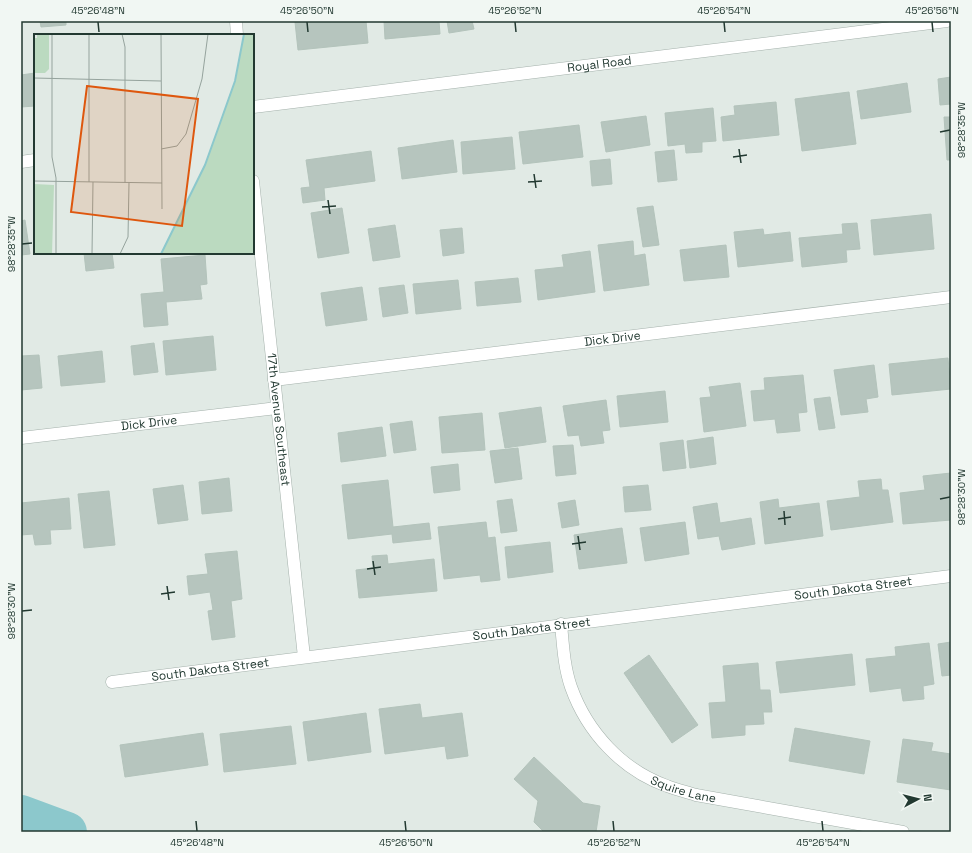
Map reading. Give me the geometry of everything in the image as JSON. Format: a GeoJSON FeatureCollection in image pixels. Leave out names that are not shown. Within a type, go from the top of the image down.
{"type":"FeatureCollection","features":[{"type":"Feature","properties":{"kind":"street"},"geometry":{"type":"LineString","coordinates":[[236,21],[237,34]]}},
{"type":"Feature","properties":{"kind":"street","name":"Royal Road"},"geometry":{"type":"LineString","coordinates":[[254,107],[947,21]]}},
{"type":"Feature","properties":{"kind":"street"},"geometry":{"type":"LineString","coordinates":[[21,162],[34,160]]}},
{"type":"Feature","properties":{"kind":"street","name":"17th Avenue Southeast"},"geometry":{"type":"LineString","coordinates":[[254,190],[304,657]]}},
{"type":"Feature","properties":{"kind":"street","name":"Dick Drive"},"geometry":{"type":"LineString","coordinates":[[274,380],[951,297]]}},
{"type":"Feature","properties":{"kind":"street","name":"Dick Drive"},"geometry":{"type":"LineString","coordinates":[[21,438],[277,408]]}},
{"type":"Feature","properties":{"kind":"street","name":"South Dakota Street"},"geometry":{"type":"LineString","coordinates":[[112,682],[561,624],[951,576]]}},
{"type":"Feature","properties":{"kind":"street","name":"Squire Lane"},"geometry":{"type":"LineString","coordinates":[[561,624],[565,659],[571,686],[582,712],[598,737],[618,757],[639,772],[666,786],[696,794],[903,832]]}},
{"type":"Feature","properties":{"kind":"green space"},"geometry":{"type":"Polygon","coordinates":[[[21,815],[63,831],[67,832],[21,832],[21,815]]]}},
{"type":"Feature","properties":{"kind":"building"},"geometry":{"type":"Polygon","coordinates":[[[40,21],[66,21],[66,25],[41,27],[40,21]]]}},
{"type":"Feature","properties":{"kind":"building"},"geometry":{"type":"Polygon","coordinates":[[[366,21],[368,43],[298,50],[295,22],[366,21]]]}},
{"type":"Feature","properties":{"kind":"building"},"geometry":{"type":"Polygon","coordinates":[[[384,21],[439,21],[440,34],[385,39],[384,21]]]}},
{"type":"Feature","properties":{"kind":"building"},"geometry":{"type":"Polygon","coordinates":[[[447,21],[472,21],[474,29],[449,33],[447,21]]]}},
{"type":"Feature","properties":{"kind":"building"},"geometry":{"type":"Polygon","coordinates":[[[34,73],[34,106],[21,107],[21,75],[34,73]]]}},
{"type":"Feature","properties":{"kind":"building"},"geometry":{"type":"Polygon","coordinates":[[[951,77],[951,104],[940,105],[938,79],[951,77]]]}},
{"type":"Feature","properties":{"kind":"building"},"geometry":{"type":"Polygon","coordinates":[[[907,83],[911,112],[861,119],[857,91],[907,83]]]}},
{"type":"Feature","properties":{"kind":"building"},"geometry":{"type":"Polygon","coordinates":[[[849,92],[856,144],[802,151],[795,99],[849,92]]]}},
{"type":"Feature","properties":{"kind":"building"},"geometry":{"type":"Polygon","coordinates":[[[776,102],[779,135],[723,141],[721,117],[735,115],[734,106],[776,102]]]}},
{"type":"Feature","properties":{"kind":"building"},"geometry":{"type":"Polygon","coordinates":[[[713,108],[716,141],[702,142],[702,152],[686,153],[685,144],[668,146],[665,113],[713,108]]]}},
{"type":"Feature","properties":{"kind":"building"},"geometry":{"type":"Polygon","coordinates":[[[646,116],[650,145],[606,152],[601,122],[646,116]]]}},
{"type":"Feature","properties":{"kind":"building"},"geometry":{"type":"Polygon","coordinates":[[[944,117],[951,117],[951,160],[947,160],[944,117]]]}},
{"type":"Feature","properties":{"kind":"building"},"geometry":{"type":"Polygon","coordinates":[[[579,125],[583,157],[523,164],[519,132],[579,125]]]}},
{"type":"Feature","properties":{"kind":"building"},"geometry":{"type":"Polygon","coordinates":[[[512,137],[515,169],[463,174],[461,142],[512,137]]]}},
{"type":"Feature","properties":{"kind":"building"},"geometry":{"type":"Polygon","coordinates":[[[453,140],[457,172],[402,179],[398,148],[453,140]]]}},
{"type":"Feature","properties":{"kind":"building"},"geometry":{"type":"Polygon","coordinates":[[[674,150],[677,180],[658,182],[655,152],[674,150]]]}},
{"type":"Feature","properties":{"kind":"building"},"geometry":{"type":"Polygon","coordinates":[[[371,151],[375,181],[324,188],[325,200],[303,203],[301,188],[310,187],[306,160],[371,151]]]}},
{"type":"Feature","properties":{"kind":"building"},"geometry":{"type":"Polygon","coordinates":[[[610,159],[612,184],[592,186],[590,161],[610,159]]]}},
{"type":"Feature","properties":{"kind":"building"},"geometry":{"type":"Polygon","coordinates":[[[653,206],[659,245],[643,247],[637,208],[653,206]]]}},
{"type":"Feature","properties":{"kind":"building"},"geometry":{"type":"Polygon","coordinates":[[[342,208],[349,253],[318,258],[311,213],[342,208]]]}},
{"type":"Feature","properties":{"kind":"building"},"geometry":{"type":"Polygon","coordinates":[[[931,214],[934,249],[874,255],[871,220],[931,214]]]}},
{"type":"Feature","properties":{"kind":"building"},"geometry":{"type":"Polygon","coordinates":[[[25,220],[30,254],[21,255],[21,221],[25,220]]]}},
{"type":"Feature","properties":{"kind":"building"},"geometry":{"type":"Polygon","coordinates":[[[857,223],[860,249],[846,250],[847,262],[802,267],[799,238],[843,234],[842,224],[857,223]]]}},
{"type":"Feature","properties":{"kind":"building"},"geometry":{"type":"Polygon","coordinates":[[[395,225],[400,257],[373,261],[368,229],[395,225]]]}},
{"type":"Feature","properties":{"kind":"building"},"geometry":{"type":"Polygon","coordinates":[[[462,228],[464,253],[443,256],[440,230],[462,228]]]}},
{"type":"Feature","properties":{"kind":"building"},"geometry":{"type":"Polygon","coordinates":[[[763,229],[764,235],[790,232],[793,261],[738,267],[734,232],[763,229]]]}},
{"type":"Feature","properties":{"kind":"building"},"geometry":{"type":"Polygon","coordinates":[[[633,241],[634,256],[645,254],[649,285],[604,291],[598,245],[633,241]]]}},
{"type":"Feature","properties":{"kind":"building"},"geometry":{"type":"Polygon","coordinates":[[[726,245],[729,277],[684,281],[680,250],[726,245]]]}},
{"type":"Feature","properties":{"kind":"building"},"geometry":{"type":"Polygon","coordinates":[[[590,251],[595,292],[538,300],[535,270],[564,267],[562,255],[590,251]]]}},
{"type":"Feature","properties":{"kind":"building"},"geometry":{"type":"Polygon","coordinates":[[[84,254],[112,254],[114,268],[86,271],[84,254]]]}},
{"type":"Feature","properties":{"kind":"building"},"geometry":{"type":"Polygon","coordinates":[[[205,255],[207,284],[200,285],[202,299],[166,302],[168,325],[144,327],[141,294],[164,292],[161,259],[205,255]]]}},
{"type":"Feature","properties":{"kind":"building"},"geometry":{"type":"Polygon","coordinates":[[[518,278],[521,302],[477,306],[475,282],[518,278]]]}},
{"type":"Feature","properties":{"kind":"building"},"geometry":{"type":"Polygon","coordinates":[[[458,280],[461,309],[416,314],[413,284],[458,280]]]}},
{"type":"Feature","properties":{"kind":"building"},"geometry":{"type":"Polygon","coordinates":[[[404,285],[408,313],[383,317],[379,288],[404,285]]]}},
{"type":"Feature","properties":{"kind":"building"},"geometry":{"type":"Polygon","coordinates":[[[362,287],[367,320],[326,326],[321,293],[362,287]]]}},
{"type":"Feature","properties":{"kind":"building"},"geometry":{"type":"Polygon","coordinates":[[[213,336],[216,370],[166,375],[163,341],[213,336]]]}},
{"type":"Feature","properties":{"kind":"building"},"geometry":{"type":"Polygon","coordinates":[[[154,343],[158,372],[134,375],[131,346],[154,343]]]}},
{"type":"Feature","properties":{"kind":"building"},"geometry":{"type":"Polygon","coordinates":[[[102,351],[105,382],[61,386],[58,356],[102,351]]]}},
{"type":"Feature","properties":{"kind":"building"},"geometry":{"type":"Polygon","coordinates":[[[39,355],[42,388],[21,390],[21,356],[39,355]]]}},
{"type":"Feature","properties":{"kind":"building"},"geometry":{"type":"Polygon","coordinates":[[[948,358],[951,389],[892,395],[889,364],[948,358]]]}},
{"type":"Feature","properties":{"kind":"building"},"geometry":{"type":"Polygon","coordinates":[[[874,365],[878,397],[866,399],[868,412],[841,415],[834,370],[874,365]]]}},
{"type":"Feature","properties":{"kind":"building"},"geometry":{"type":"Polygon","coordinates":[[[803,375],[807,412],[798,413],[800,431],[777,433],[775,419],[754,421],[751,391],[765,390],[764,378],[803,375]]]}},
{"type":"Feature","properties":{"kind":"building"},"geometry":{"type":"Polygon","coordinates":[[[740,383],[746,426],[704,432],[700,398],[711,397],[709,387],[740,383]]]}},
{"type":"Feature","properties":{"kind":"building"},"geometry":{"type":"Polygon","coordinates":[[[665,391],[668,422],[620,427],[617,396],[665,391]]]}},
{"type":"Feature","properties":{"kind":"building"},"geometry":{"type":"Polygon","coordinates":[[[830,397],[835,428],[819,430],[814,399],[830,397]]]}},
{"type":"Feature","properties":{"kind":"building"},"geometry":{"type":"Polygon","coordinates":[[[606,400],[610,430],[602,431],[604,443],[581,446],[579,435],[568,436],[563,406],[606,400]]]}},
{"type":"Feature","properties":{"kind":"building"},"geometry":{"type":"Polygon","coordinates":[[[541,407],[546,442],[505,448],[499,413],[541,407]]]}},
{"type":"Feature","properties":{"kind":"building"},"geometry":{"type":"Polygon","coordinates":[[[482,413],[485,450],[442,453],[439,417],[482,413]]]}},
{"type":"Feature","properties":{"kind":"building"},"geometry":{"type":"Polygon","coordinates":[[[412,421],[416,450],[394,453],[390,424],[412,421]]]}},
{"type":"Feature","properties":{"kind":"building"},"geometry":{"type":"Polygon","coordinates":[[[382,427],[386,456],[341,462],[338,433],[382,427]]]}},
{"type":"Feature","properties":{"kind":"building"},"geometry":{"type":"Polygon","coordinates":[[[713,437],[716,464],[690,468],[687,441],[713,437]]]}},
{"type":"Feature","properties":{"kind":"building"},"geometry":{"type":"Polygon","coordinates":[[[683,440],[686,468],[663,471],[660,443],[683,440]]]}},
{"type":"Feature","properties":{"kind":"building"},"geometry":{"type":"Polygon","coordinates":[[[573,445],[576,474],[556,476],[553,446],[573,445]]]}},
{"type":"Feature","properties":{"kind":"building"},"geometry":{"type":"Polygon","coordinates":[[[518,448],[522,479],[495,483],[490,451],[518,448]]]}},
{"type":"Feature","properties":{"kind":"building"},"geometry":{"type":"Polygon","coordinates":[[[458,464],[460,490],[434,493],[431,467],[458,464]]]}},
{"type":"Feature","properties":{"kind":"building"},"geometry":{"type":"Polygon","coordinates":[[[951,473],[951,520],[903,524],[900,493],[925,490],[923,476],[951,473]]]}},
{"type":"Feature","properties":{"kind":"building"},"geometry":{"type":"Polygon","coordinates":[[[229,478],[232,511],[202,514],[199,482],[229,478]]]}},
{"type":"Feature","properties":{"kind":"building"},"geometry":{"type":"Polygon","coordinates":[[[881,479],[882,490],[888,490],[893,522],[831,530],[827,501],[860,497],[858,481],[881,479]]]}},
{"type":"Feature","properties":{"kind":"building"},"geometry":{"type":"Polygon","coordinates":[[[388,480],[393,527],[429,523],[431,539],[393,543],[392,534],[348,539],[342,485],[388,480]]]}},
{"type":"Feature","properties":{"kind":"building"},"geometry":{"type":"Polygon","coordinates":[[[183,485],[188,520],[158,524],[153,489],[183,485]]]}},
{"type":"Feature","properties":{"kind":"building"},"geometry":{"type":"Polygon","coordinates":[[[648,485],[651,510],[625,512],[623,487],[648,485]]]}},
{"type":"Feature","properties":{"kind":"building"},"geometry":{"type":"Polygon","coordinates":[[[109,491],[115,545],[84,548],[78,494],[109,491]]]}},
{"type":"Feature","properties":{"kind":"building"},"geometry":{"type":"Polygon","coordinates":[[[69,498],[71,529],[50,530],[51,544],[35,545],[33,534],[21,535],[21,503],[69,498]]]}},
{"type":"Feature","properties":{"kind":"building"},"geometry":{"type":"Polygon","coordinates":[[[512,499],[517,531],[501,533],[497,501],[512,499]]]}},
{"type":"Feature","properties":{"kind":"building"},"geometry":{"type":"Polygon","coordinates":[[[778,499],[779,508],[819,503],[823,536],[765,544],[760,502],[778,499]]]}},
{"type":"Feature","properties":{"kind":"building"},"geometry":{"type":"Polygon","coordinates":[[[575,500],[579,525],[562,528],[558,503],[575,500]]]}},
{"type":"Feature","properties":{"kind":"building"},"geometry":{"type":"Polygon","coordinates":[[[717,503],[720,523],[751,518],[755,544],[722,550],[719,536],[698,539],[693,507],[717,503]]]}},
{"type":"Feature","properties":{"kind":"building"},"geometry":{"type":"Polygon","coordinates":[[[486,522],[488,538],[495,537],[500,580],[481,582],[480,575],[444,579],[438,527],[486,522]]]}},
{"type":"Feature","properties":{"kind":"building"},"geometry":{"type":"Polygon","coordinates":[[[685,522],[689,554],[645,561],[640,528],[685,522]]]}},
{"type":"Feature","properties":{"kind":"building"},"geometry":{"type":"Polygon","coordinates":[[[622,528],[627,563],[579,569],[574,535],[622,528]]]}},
{"type":"Feature","properties":{"kind":"building"},"geometry":{"type":"Polygon","coordinates":[[[550,542],[553,572],[508,578],[505,547],[550,542]]]}},
{"type":"Feature","properties":{"kind":"building"},"geometry":{"type":"Polygon","coordinates":[[[237,551],[242,599],[231,601],[235,637],[212,640],[208,611],[213,610],[210,592],[189,595],[187,576],[208,574],[205,554],[237,551]]]}},
{"type":"Feature","properties":{"kind":"building"},"geometry":{"type":"Polygon","coordinates":[[[387,555],[388,564],[434,559],[437,591],[359,598],[356,570],[373,568],[372,556],[387,555]]]}},
{"type":"Feature","properties":{"kind":"building"},"geometry":{"type":"Polygon","coordinates":[[[951,642],[951,675],[942,676],[938,644],[951,642]]]}},
{"type":"Feature","properties":{"kind":"building"},"geometry":{"type":"Polygon","coordinates":[[[929,643],[934,684],[923,686],[924,699],[903,701],[901,688],[870,692],[866,659],[896,656],[895,647],[929,643]]]}},
{"type":"Feature","properties":{"kind":"building"},"geometry":{"type":"Polygon","coordinates":[[[852,654],[855,685],[780,693],[776,662],[852,654]]]}},
{"type":"Feature","properties":{"kind":"building"},"geometry":{"type":"Polygon","coordinates":[[[649,655],[698,725],[672,743],[624,673],[649,655]]]}},
{"type":"Feature","properties":{"kind":"building"},"geometry":{"type":"Polygon","coordinates":[[[758,663],[760,690],[770,690],[772,712],[763,712],[764,724],[745,725],[745,735],[712,738],[709,703],[726,702],[723,666],[758,663]]]}},
{"type":"Feature","properties":{"kind":"building"},"geometry":{"type":"Polygon","coordinates":[[[420,704],[422,718],[462,713],[468,756],[447,759],[445,746],[385,754],[379,709],[420,704]]]}},
{"type":"Feature","properties":{"kind":"building"},"geometry":{"type":"Polygon","coordinates":[[[366,713],[371,752],[308,761],[303,722],[366,713]]]}},
{"type":"Feature","properties":{"kind":"building"},"geometry":{"type":"Polygon","coordinates":[[[291,726],[296,764],[224,772],[220,734],[291,726]]]}},
{"type":"Feature","properties":{"kind":"building"},"geometry":{"type":"Polygon","coordinates":[[[795,728],[870,741],[864,774],[789,761],[795,728]]]}},
{"type":"Feature","properties":{"kind":"building"},"geometry":{"type":"Polygon","coordinates":[[[203,733],[208,765],[125,777],[120,745],[203,733]]]}},
{"type":"Feature","properties":{"kind":"building"},"geometry":{"type":"Polygon","coordinates":[[[903,739],[933,743],[931,751],[951,754],[951,790],[897,782],[903,739]]]}},
{"type":"Feature","properties":{"kind":"building"},"geometry":{"type":"Polygon","coordinates":[[[534,757],[583,803],[600,806],[596,832],[544,832],[534,822],[538,801],[514,779],[534,757]]]}},
{"type":"Feature","properties":{"kind":"waterway"},"geometry":{"type":"LineString","coordinates":[[21,815],[67,832]]}}]}
